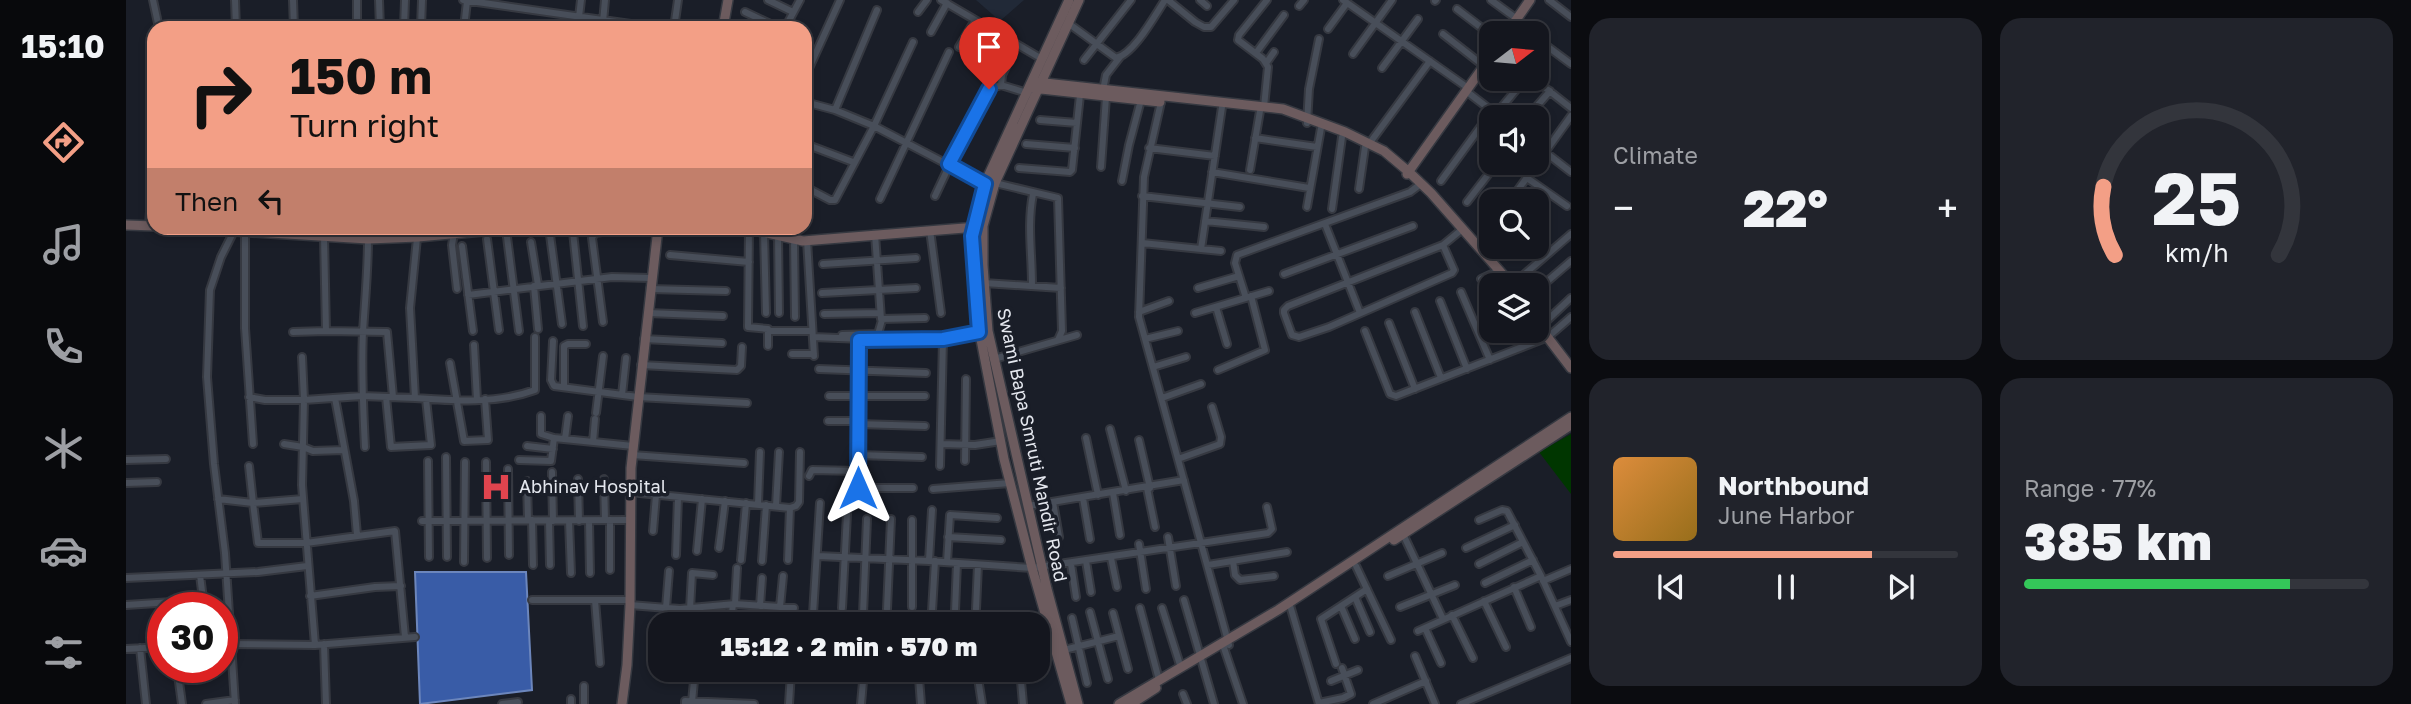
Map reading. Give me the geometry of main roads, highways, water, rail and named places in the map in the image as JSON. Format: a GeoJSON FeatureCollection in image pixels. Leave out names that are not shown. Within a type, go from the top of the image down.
{"type":"FeatureCollection","features":[{"type":"Feature","properties":{"kind":"water"},"geometry":{"type":"Polygon","coordinates":[[[415,572],[526,572],[532,690],[420,704],[415,572]]]}},
{"type":"Feature","properties":{"kind":"place","name":"Abhinav Hospital"},"geometry":{"type":"Point","coordinates":[496,487]}}]}
